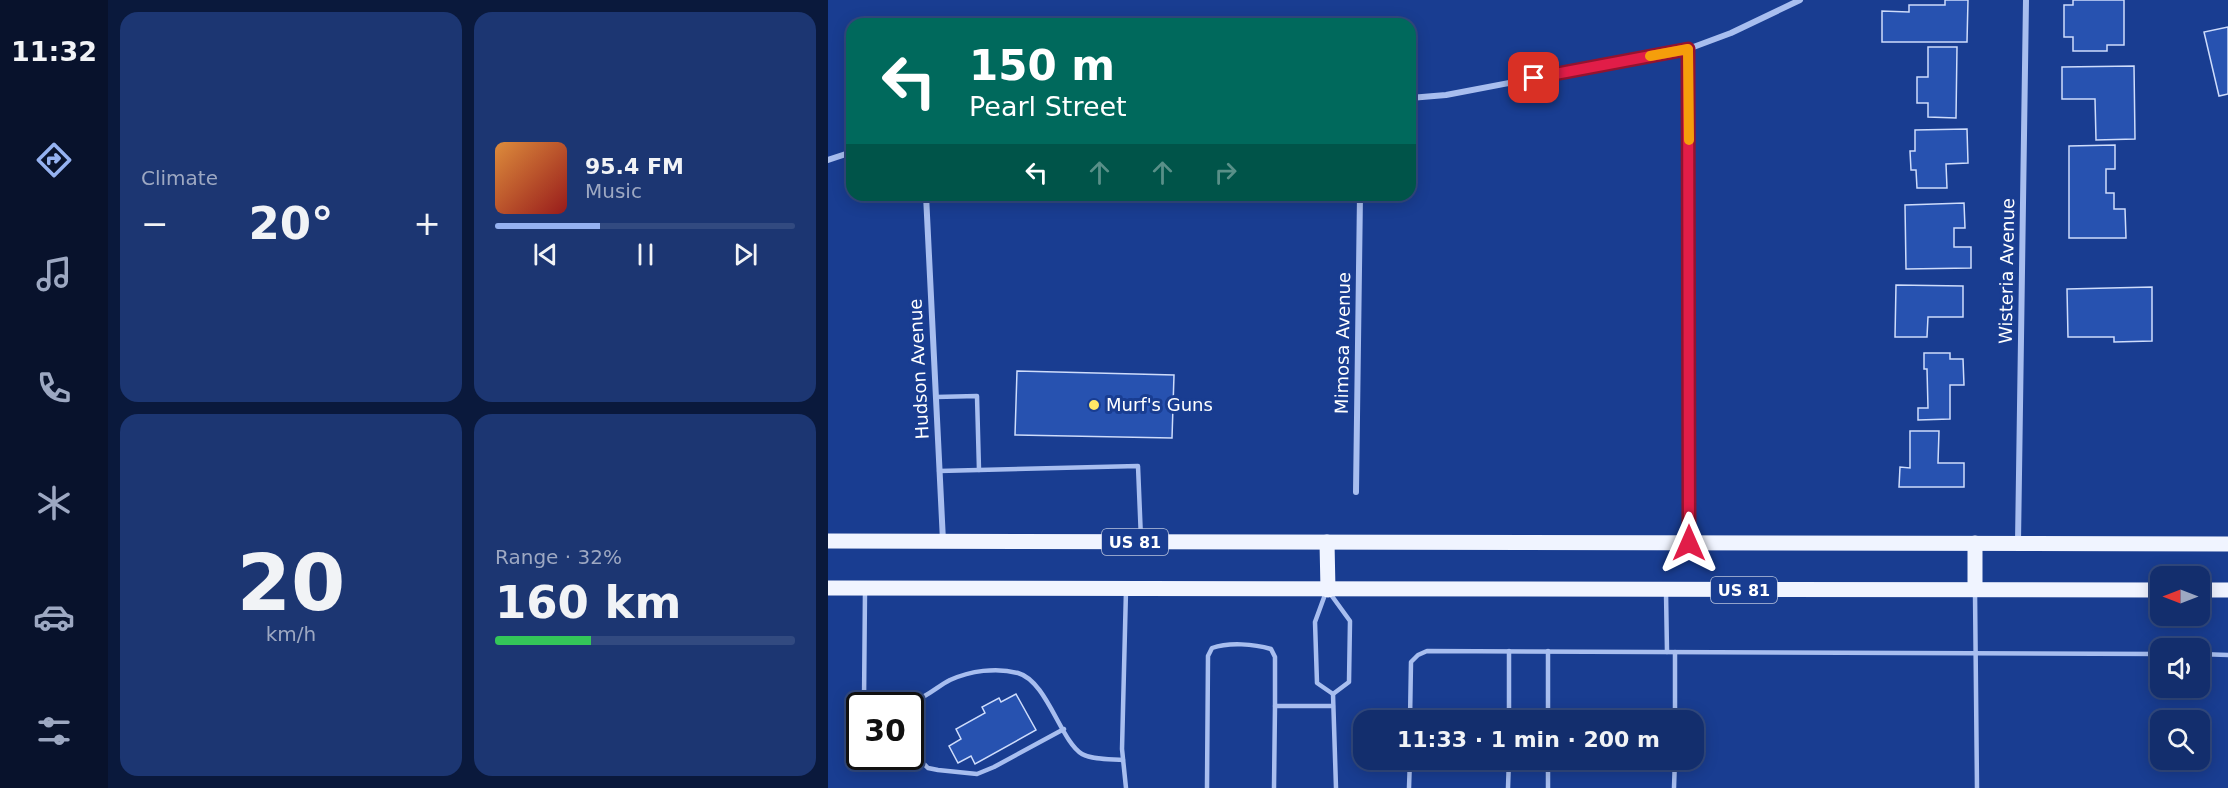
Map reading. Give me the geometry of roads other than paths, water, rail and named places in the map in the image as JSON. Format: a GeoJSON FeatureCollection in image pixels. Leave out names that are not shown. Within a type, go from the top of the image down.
{"type":"FeatureCollection","features":[{"type":"Feature","properties":{"kind":"main road","name":"US 81"},"geometry":{"type":"LineString","coordinates":[[828,540],[2228,544]]}},
{"type":"Feature","properties":{"kind":"main road"},"geometry":{"type":"LineString","coordinates":[[1327,542],[1328,590]]}},
{"type":"Feature","properties":{"kind":"main road"},"geometry":{"type":"LineString","coordinates":[[1975,543],[1975,589]]}},
{"type":"Feature","properties":{"kind":"main road","name":"US 81"},"geometry":{"type":"LineString","coordinates":[[828,588],[2150,590]]}},
{"type":"Feature","properties":{"kind":"main road"},"geometry":{"type":"LineString","coordinates":[[2210,590],[2228,590]]}},
{"type":"Feature","properties":{"kind":"street"},"geometry":{"type":"LineString","coordinates":[[1416,98],[1446,95],[1688,49],[1731,33],[1800,0]]}},
{"type":"Feature","properties":{"kind":"street","name":"Wisteria Avenue"},"geometry":{"type":"LineString","coordinates":[[2018,543],[2026,0]]}},
{"type":"Feature","properties":{"kind":"street"},"geometry":{"type":"LineString","coordinates":[[1688,49],[1689,543]]}},
{"type":"Feature","properties":{"kind":"street"},"geometry":{"type":"LineString","coordinates":[[828,160],[846,154]]}},
{"type":"Feature","properties":{"kind":"street","name":"Hudson Avenue"},"geometry":{"type":"LineString","coordinates":[[926,201],[943,541]]}},
{"type":"Feature","properties":{"kind":"street","name":"Mimosa Avenue"},"geometry":{"type":"LineString","coordinates":[[1356,492],[1360,201]]}},
{"type":"Feature","properties":{"kind":"lane"},"geometry":{"type":"LineString","coordinates":[[936,397],[977,396],[979,470]]}},
{"type":"Feature","properties":{"kind":"lane"},"geometry":{"type":"LineString","coordinates":[[939,471],[1138,466],[1141,542]]}},
{"type":"Feature","properties":{"kind":"lane"},"geometry":{"type":"LineString","coordinates":[[864,692],[865,588]]}},
{"type":"Feature","properties":{"kind":"lane"},"geometry":{"type":"LineString","coordinates":[[1126,588],[1123,760],[1126,788]]}},
{"type":"Feature","properties":{"kind":"lane"},"geometry":{"type":"LineString","coordinates":[[1975,589],[1977,788]]}},
{"type":"Feature","properties":{"kind":"lane"},"geometry":{"type":"LineString","coordinates":[[1328,590],[1315,622],[1317,683],[1333,694]]}},
{"type":"Feature","properties":{"kind":"lane"},"geometry":{"type":"LineString","coordinates":[[1328,590],[1350,621],[1349,682],[1333,694]]}},
{"type":"Feature","properties":{"kind":"lane"},"geometry":{"type":"LineString","coordinates":[[1666,590],[1667,652]]}},
{"type":"Feature","properties":{"kind":"lane"},"geometry":{"type":"LineString","coordinates":[[1207,788],[1208,656],[1212,648],[1220,645],[1261,646],[1271,649],[1275,657],[1274,788]]}},
{"type":"Feature","properties":{"kind":"lane"},"geometry":{"type":"LineString","coordinates":[[1410,710],[1411,662],[1418,655],[1427,651],[2150,654]]}},
{"type":"Feature","properties":{"kind":"lane"},"geometry":{"type":"LineString","coordinates":[[1509,651],[1509,710]]}},
{"type":"Feature","properties":{"kind":"lane"},"geometry":{"type":"LineString","coordinates":[[1548,651],[1548,710]]}},
{"type":"Feature","properties":{"kind":"lane"},"geometry":{"type":"LineString","coordinates":[[1675,652],[1675,710]]}},
{"type":"Feature","properties":{"kind":"lane"},"geometry":{"type":"LineString","coordinates":[[2210,654],[2228,655]]}},
{"type":"Feature","properties":{"kind":"lane"},"geometry":{"type":"LineString","coordinates":[[924,695],[951,680],[974,672],[998,670],[1020,673],[1032,683],[1052,707],[1081,754],[1123,760]]}},
{"type":"Feature","properties":{"kind":"lane"},"geometry":{"type":"LineString","coordinates":[[1333,694],[1335,788]]}},
{"type":"Feature","properties":{"kind":"lane"},"geometry":{"type":"LineString","coordinates":[[1275,706],[1333,706]]}},
{"type":"Feature","properties":{"kind":"lane"},"geometry":{"type":"LineString","coordinates":[[924,764],[928,768],[938,770],[977,774],[1064,729]]}},
{"type":"Feature","properties":{"kind":"lane"},"geometry":{"type":"LineString","coordinates":[[1409,788],[1410,770]]}},
{"type":"Feature","properties":{"kind":"lane"},"geometry":{"type":"LineString","coordinates":[[1508,788],[1509,770]]}},
{"type":"Feature","properties":{"kind":"lane"},"geometry":{"type":"LineString","coordinates":[[1548,770],[1548,788]]}},
{"type":"Feature","properties":{"kind":"lane"},"geometry":{"type":"LineString","coordinates":[[1674,770],[1674,788]]}},
{"type":"Feature","properties":{"kind":"place","name":"Murf's Guns"},"geometry":{"type":"Point","coordinates":[1094,405]}}]}
